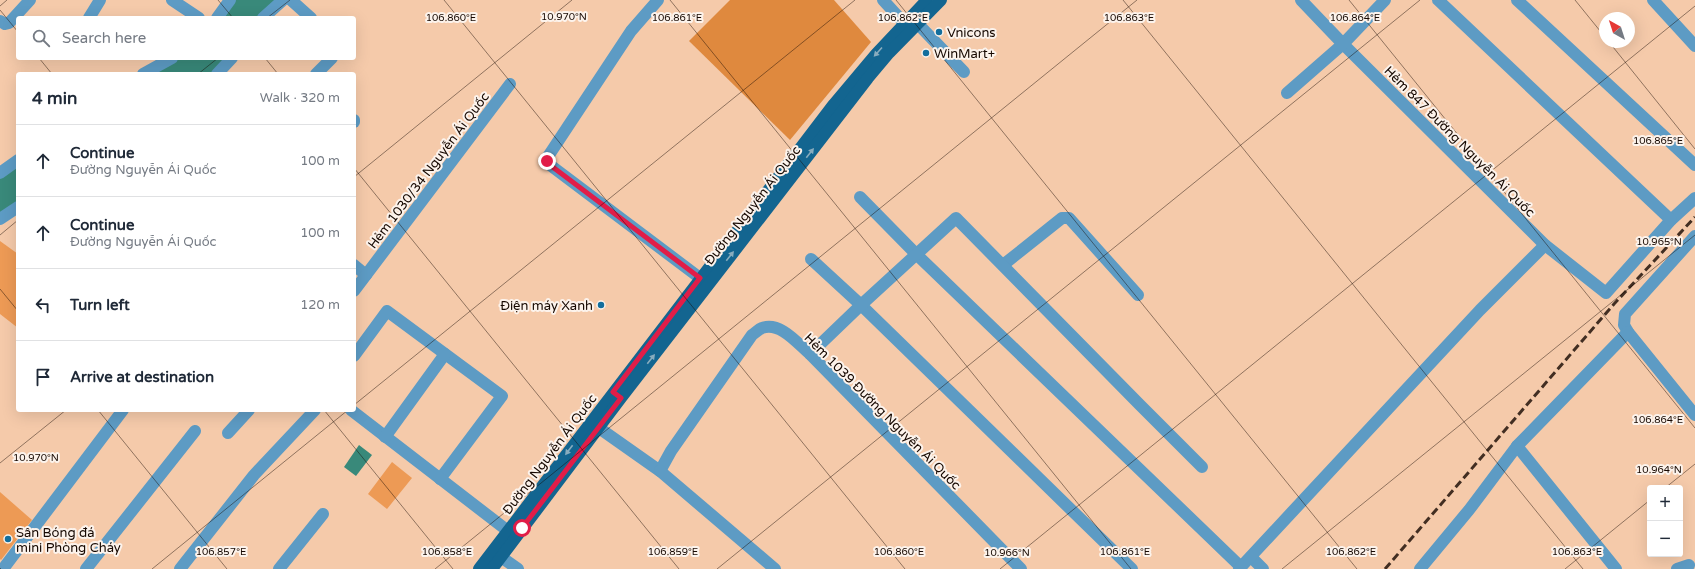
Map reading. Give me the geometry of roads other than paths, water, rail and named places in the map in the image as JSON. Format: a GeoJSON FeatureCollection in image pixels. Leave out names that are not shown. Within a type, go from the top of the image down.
{"type":"FeatureCollection","features":[{"type":"Feature","properties":{"kind":"main road","name":"Đường Nguyễn Ái Quốc"},"geometry":{"type":"LineString","coordinates":[[479,569],[497,554],[617,395],[868,78],[927,0]]}},
{"type":"Feature","properties":{"kind":"main road","name":"Đường Nguyễn Ái Quốc"},"geometry":{"type":"LineString","coordinates":[[512,534],[599,428],[617,395],[700,278],[834,104],[911,23],[941,0]]}},
{"type":"Feature","properties":{"kind":"main road","name":"Đường Nguyễn Ái Quốc"},"geometry":{"type":"LineString","coordinates":[[492,569],[497,554]]}},
{"type":"Feature","properties":{"kind":"street"},"geometry":{"type":"LineString","coordinates":[[0,21],[5,24],[9,23],[30,0]]}},
{"type":"Feature","properties":{"kind":"street"},"geometry":{"type":"LineString","coordinates":[[89,16],[100,0]]}},
{"type":"Feature","properties":{"kind":"street"},"geometry":{"type":"LineString","coordinates":[[172,0],[196,16]]}},
{"type":"Feature","properties":{"kind":"street"},"geometry":{"type":"LineString","coordinates":[[218,16],[230,0]]}},
{"type":"Feature","properties":{"kind":"street"},"geometry":{"type":"LineString","coordinates":[[265,16],[283,0]]}},
{"type":"Feature","properties":{"kind":"street"},"geometry":{"type":"LineString","coordinates":[[291,0],[308,16]]}},
{"type":"Feature","properties":{"kind":"street"},"geometry":{"type":"LineString","coordinates":[[658,0],[631,31],[547,158],[550,165],[700,278]]}},
{"type":"Feature","properties":{"kind":"street"},"geometry":{"type":"LineString","coordinates":[[883,0],[911,23],[964,72]]}},
{"type":"Feature","properties":{"kind":"street","name":"Hẻm 847 Đường Nguyễn Ái Quốc"},"geometry":{"type":"LineString","coordinates":[[1302,0],[1343,44],[1546,245],[1606,293],[1671,220]]}},
{"type":"Feature","properties":{"kind":"street"},"geometry":{"type":"LineString","coordinates":[[1287,93],[1343,44],[1385,0]]}},
{"type":"Feature","properties":{"kind":"street"},"geometry":{"type":"LineString","coordinates":[[1438,0],[1671,220],[1695,198]]}},
{"type":"Feature","properties":{"kind":"street"},"geometry":{"type":"LineString","coordinates":[[1518,0],[1695,165]]}},
{"type":"Feature","properties":{"kind":"street"},"geometry":{"type":"LineString","coordinates":[[1653,0],[1695,46]]}},
{"type":"Feature","properties":{"kind":"street"},"geometry":{"type":"LineString","coordinates":[[147,72],[168,60]]}},
{"type":"Feature","properties":{"kind":"street"},"geometry":{"type":"LineString","coordinates":[[219,72],[230,60]]}},
{"type":"Feature","properties":{"kind":"street"},"geometry":{"type":"LineString","coordinates":[[318,72],[330,60]]}},
{"type":"Feature","properties":{"kind":"street","name":"Hẻm 1030/34 Nguyễn Ái Quốc"},"geometry":{"type":"LineString","coordinates":[[356,288],[510,84]]}},
{"type":"Feature","properties":{"kind":"street"},"geometry":{"type":"LineString","coordinates":[[0,173],[16,161]]}},
{"type":"Feature","properties":{"kind":"street"},"geometry":{"type":"LineString","coordinates":[[860,197],[916,254],[1240,568],[1480,310],[1546,245]]}},
{"type":"Feature","properties":{"kind":"street"},"geometry":{"type":"LineString","coordinates":[[0,219],[16,208]]}},
{"type":"Feature","properties":{"kind":"street"},"geometry":{"type":"LineString","coordinates":[[810,354],[956,218],[1140,406],[1202,467]]}},
{"type":"Feature","properties":{"kind":"street"},"geometry":{"type":"LineString","coordinates":[[1003,265],[1062,218],[1069,218],[1138,295]]}},
{"type":"Feature","properties":{"kind":"street"},"geometry":{"type":"LineString","coordinates":[[1695,236],[1625,314],[1624,325],[1695,415]]}},
{"type":"Feature","properties":{"kind":"street"},"geometry":{"type":"LineString","coordinates":[[811,259],[861,305],[1132,569]]}},
{"type":"Feature","properties":{"kind":"street"},"geometry":{"type":"LineString","coordinates":[[356,267],[366,275]]}},
{"type":"Feature","properties":{"kind":"street"},"geometry":{"type":"LineString","coordinates":[[356,353],[387,311],[502,396],[440,479]]}},
{"type":"Feature","properties":{"kind":"street","name":"Hẻm 1039 Đường Nguyễn Ái Quốc"},"geometry":{"type":"LineString","coordinates":[[660,471],[671,451],[752,335],[762,328],[770,326],[781,330],[810,354],[1020,569]]}},
{"type":"Feature","properties":{"kind":"street"},"geometry":{"type":"LineString","coordinates":[[1420,569],[1469,510],[1517,446],[1628,332]]}},
{"type":"Feature","properties":{"kind":"street"},"geometry":{"type":"LineString","coordinates":[[385,436],[445,354]]}},
{"type":"Feature","properties":{"kind":"street"},"geometry":{"type":"LineString","coordinates":[[3,569],[121,412]]}},
{"type":"Feature","properties":{"kind":"street"},"geometry":{"type":"LineString","coordinates":[[228,433],[247,412]]}},
{"type":"Feature","properties":{"kind":"street"},"geometry":{"type":"LineString","coordinates":[[185,568],[254,474],[313,412]]}},
{"type":"Feature","properties":{"kind":"street"},"geometry":{"type":"LineString","coordinates":[[354,412],[512,534]]}},
{"type":"Feature","properties":{"kind":"street"},"geometry":{"type":"LineString","coordinates":[[599,428],[660,471],[775,569]]}},
{"type":"Feature","properties":{"kind":"street"},"geometry":{"type":"LineString","coordinates":[[86,569],[194,430]]}},
{"type":"Feature","properties":{"kind":"street"},"geometry":{"type":"LineString","coordinates":[[1517,446],[1616,569]]}},
{"type":"Feature","properties":{"kind":"street"},"geometry":{"type":"LineString","coordinates":[[279,569],[323,514]]}},
{"type":"Feature","properties":{"kind":"street"},"geometry":{"type":"LineString","coordinates":[[497,554],[518,569]]}},
{"type":"Feature","properties":{"kind":"street"},"geometry":{"type":"LineString","coordinates":[[1251,557],[1263,569]]}},
{"type":"Feature","properties":{"kind":"street"},"geometry":{"type":"LineString","coordinates":[[1677,569],[1689,565]]}},
{"type":"Feature","properties":{"kind":"water"},"geometry":{"type":"Polygon","coordinates":[[[235,0],[277,0],[261,16],[223,16],[235,0]]]}},
{"type":"Feature","properties":{"kind":"water"},"geometry":{"type":"Polygon","coordinates":[[[176,60],[225,60],[214,72],[155,72],[176,60]]]}},
{"type":"Feature","properties":{"kind":"water"},"geometry":{"type":"Polygon","coordinates":[[[16,166],[16,203],[0,215],[0,178],[16,166]]]}},
{"type":"Feature","properties":{"kind":"water"},"geometry":{"type":"Polygon","coordinates":[[[359,445],[372,455],[356,476],[344,467],[359,445]]]}},
{"type":"Feature","properties":{"kind":"railway"},"geometry":{"type":"LineString","coordinates":[[1385,569],[1614,304],[1695,217]]}},
{"type":"Feature","properties":{"kind":"place","name":"Vnicons"},"geometry":{"type":"Point","coordinates":[939,32]}},
{"type":"Feature","properties":{"kind":"place","name":"WinMart+"},"geometry":{"type":"Point","coordinates":[926,53]}},
{"type":"Feature","properties":{"kind":"place","name":"Điện máy Xanh"},"geometry":{"type":"Point","coordinates":[601,305]}},
{"type":"Feature","properties":{"kind":"place","name":"Sân Bóng đá mini Phòng Cháy"},"geometry":{"type":"Point","coordinates":[8,539]}}]}
